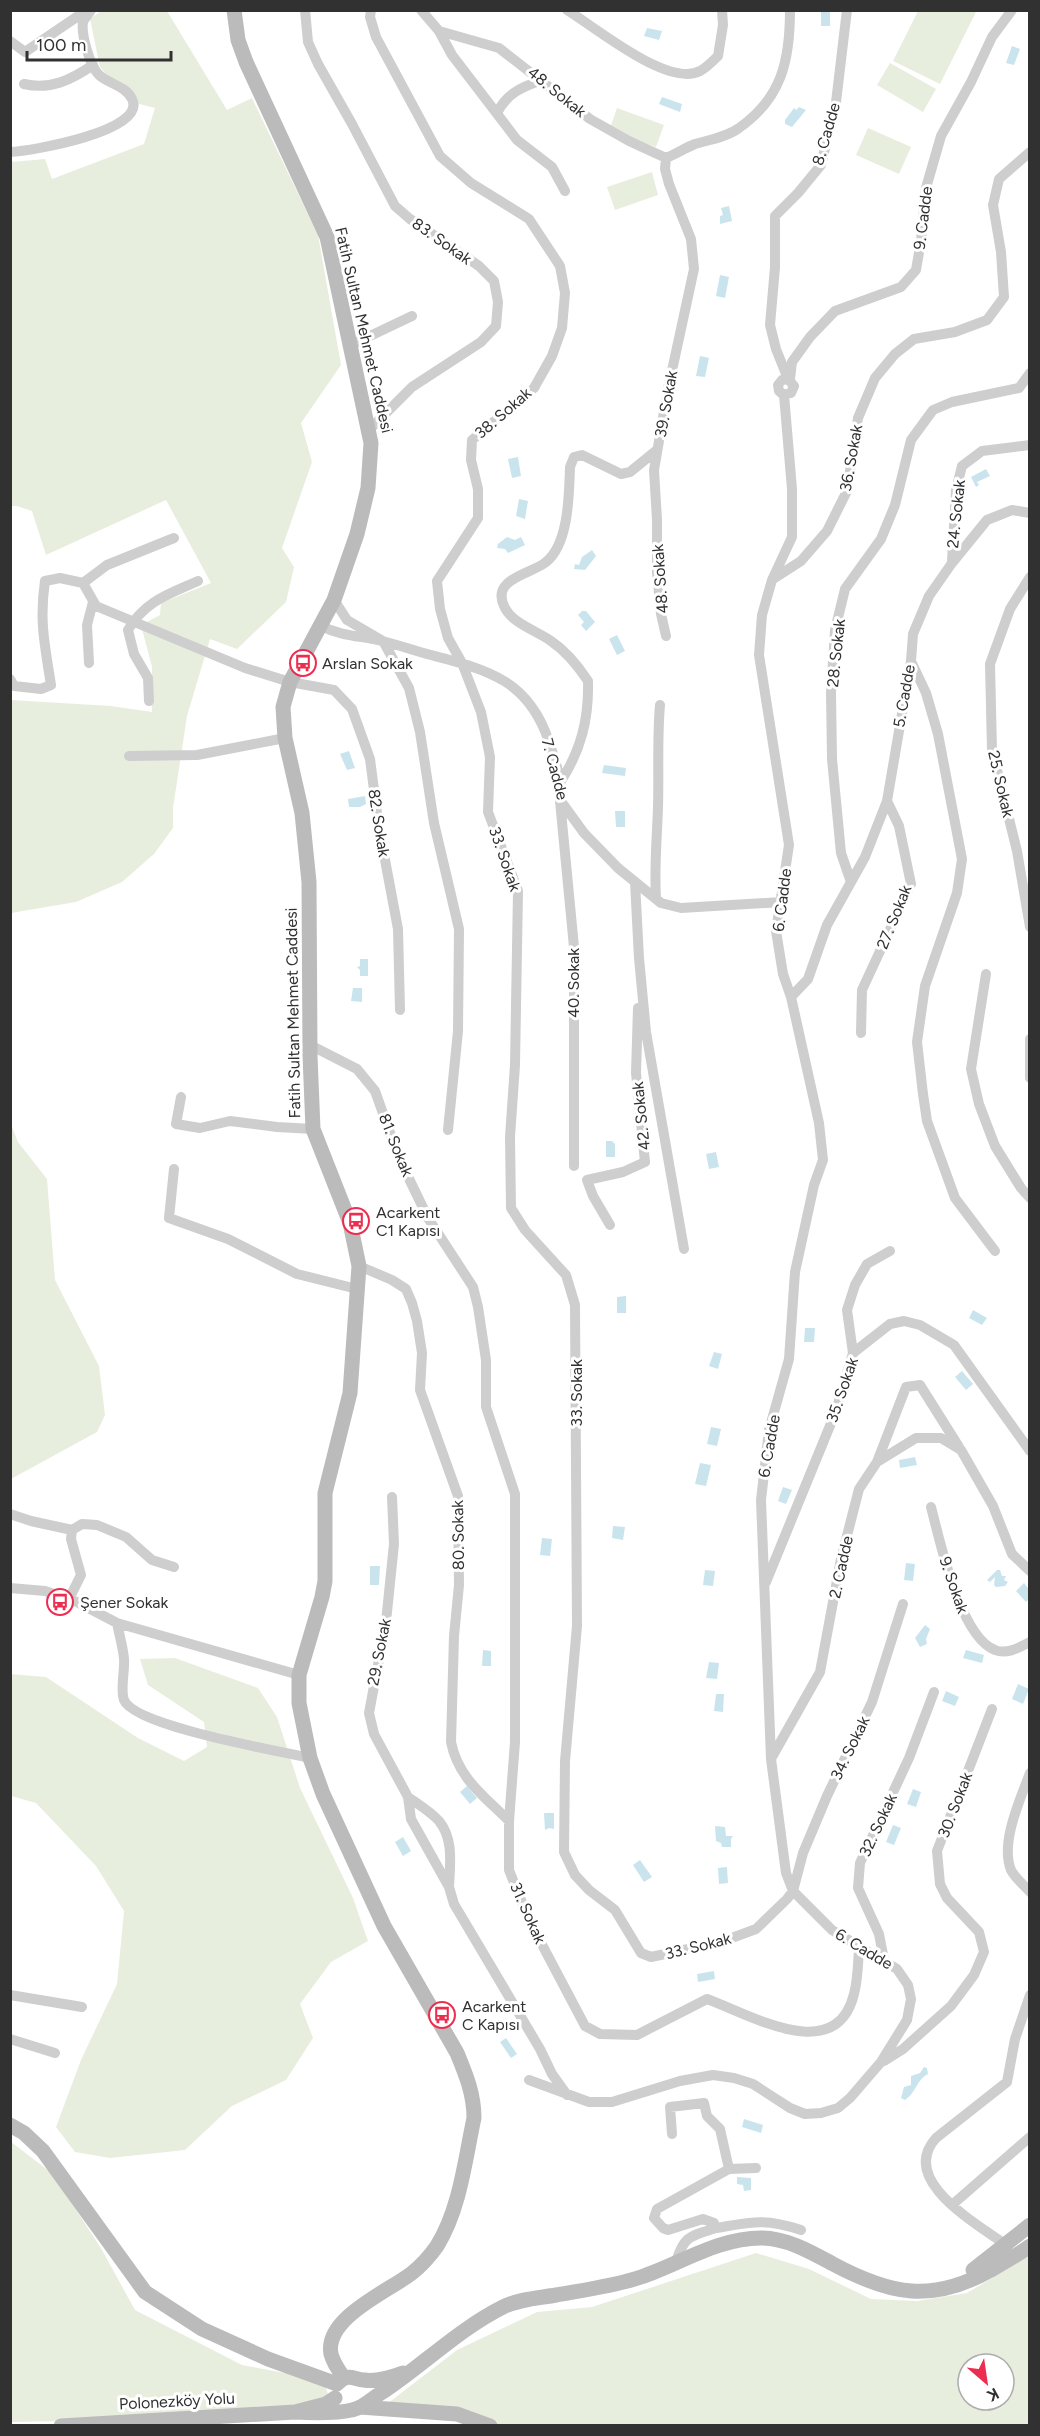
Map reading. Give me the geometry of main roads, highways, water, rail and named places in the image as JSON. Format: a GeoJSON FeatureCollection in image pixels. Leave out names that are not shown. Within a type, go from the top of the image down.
{"type":"FeatureCollection","features":[{"type":"Feature","properties":{"kind":"main road","name":"Fatih Sultan Mehmet Caddesi"},"geometry":{"type":"LineString","coordinates":[[234,10],[234,23],[246,62],[327,237],[369,430],[371,465],[369,488],[357,534],[334,600],[290,682],[283,707],[285,738],[302,813],[307,848],[313,1129],[350,1223],[359,1266],[350,1393],[326,1493],[325,1581],[299,1675],[299,1702],[309,1758],[323,1794],[384,1926],[457,2054],[474,2101],[474,2118],[448,2224],[429,2257],[413,2272],[355,2311],[340,2324],[331,2343],[331,2353],[339,2386]]}},
{"type":"Feature","properties":{"kind":"main road"},"geometry":{"type":"LineString","coordinates":[[10,2125],[24,2133],[43,2151],[145,2292],[202,2329],[268,2360],[339,2386]]}},
{"type":"Feature","properties":{"kind":"main road"},"geometry":{"type":"LineString","coordinates":[[871,2282],[908,2285],[953,2280],[969,2273],[1029,2225]]}},
{"type":"Feature","properties":{"kind":"main road"},"geometry":{"type":"LineString","coordinates":[[295,2412],[312,2414],[354,2409],[398,2382],[492,2313],[506,2306],[564,2294],[601,2294],[639,2285],[665,2274],[676,2262],[736,2242],[760,2238],[778,2239],[802,2247],[871,2282],[907,2292],[948,2289],[972,2281],[1029,2246]]}},
{"type":"Feature","properties":{"kind":"main road"},"geometry":{"type":"LineString","coordinates":[[362,2381],[393,2376],[414,2369]]}},
{"type":"Feature","properties":{"kind":"main road"},"geometry":{"type":"LineString","coordinates":[[295,2412],[326,2404],[339,2386],[356,2377],[362,2381],[368,2392],[366,2401],[354,2409]]}},
{"type":"Feature","properties":{"kind":"main road"},"geometry":{"type":"LineString","coordinates":[[339,2386],[340,2406],[354,2409],[457,2414],[490,2426]]}},
{"type":"Feature","properties":{"kind":"main road","name":"Polonezköy Yolu"},"geometry":{"type":"LineString","coordinates":[[61,2426],[295,2412]]}},
{"type":"Feature","properties":{"kind":"water"},"geometry":{"type":"Polygon","coordinates":[[[821,11],[830,11],[830,26],[821,26],[821,11]]]}},
{"type":"Feature","properties":{"kind":"water"},"geometry":{"type":"Polygon","coordinates":[[[647,28],[662,31],[659,40],[644,36],[647,28]]]}},
{"type":"Feature","properties":{"kind":"water"},"geometry":{"type":"Polygon","coordinates":[[[1012,46],[1020,49],[1014,65],[1006,63],[1012,46]]]}},
{"type":"Feature","properties":{"kind":"water"},"geometry":{"type":"Polygon","coordinates":[[[662,97],[682,104],[680,112],[659,104],[662,97]]]}},
{"type":"Feature","properties":{"kind":"water"},"geometry":{"type":"Polygon","coordinates":[[[799,107],[806,110],[792,127],[785,124],[785,120],[794,108],[796,110],[799,107]]]}},
{"type":"Feature","properties":{"kind":"water"},"geometry":{"type":"Polygon","coordinates":[[[729,206],[732,221],[720,224],[720,216],[723,215],[721,208],[729,206]]]}},
{"type":"Feature","properties":{"kind":"water"},"geometry":{"type":"Polygon","coordinates":[[[720,275],[729,277],[725,298],[716,296],[720,275]]]}},
{"type":"Feature","properties":{"kind":"water"},"geometry":{"type":"Polygon","coordinates":[[[700,356],[709,358],[705,377],[696,376],[700,356]]]}},
{"type":"Feature","properties":{"kind":"water"},"geometry":{"type":"Polygon","coordinates":[[[518,457],[521,476],[512,478],[508,459],[518,457]]]}},
{"type":"Feature","properties":{"kind":"water"},"geometry":{"type":"Polygon","coordinates":[[[986,469],[990,476],[977,482],[979,485],[976,487],[971,477],[986,469]]]}},
{"type":"Feature","properties":{"kind":"water"},"geometry":{"type":"Polygon","coordinates":[[[519,499],[528,501],[525,519],[516,516],[519,499]]]}},
{"type":"Feature","properties":{"kind":"water"},"geometry":{"type":"Polygon","coordinates":[[[507,537],[515,540],[521,537],[525,545],[508,553],[505,549],[497,548],[498,544],[507,537]]]}},
{"type":"Feature","properties":{"kind":"water"},"geometry":{"type":"Polygon","coordinates":[[[592,550],[596,556],[585,570],[574,569],[575,564],[579,565],[582,557],[592,550]]]}},
{"type":"Feature","properties":{"kind":"water"},"geometry":{"type":"Polygon","coordinates":[[[586,611],[595,622],[586,631],[581,625],[584,622],[578,615],[586,611]]]}},
{"type":"Feature","properties":{"kind":"water"},"geometry":{"type":"Polygon","coordinates":[[[617,635],[625,651],[617,655],[609,639],[617,635]]]}},
{"type":"Feature","properties":{"kind":"water"},"geometry":{"type":"Polygon","coordinates":[[[349,751],[355,768],[347,770],[340,754],[349,751]]]}},
{"type":"Feature","properties":{"kind":"water"},"geometry":{"type":"Polygon","coordinates":[[[604,765],[626,768],[625,776],[602,773],[604,765]]]}},
{"type":"Feature","properties":{"kind":"water"},"geometry":{"type":"Polygon","coordinates":[[[365,796],[366,804],[360,807],[349,807],[348,799],[365,796]]]}},
{"type":"Feature","properties":{"kind":"water"},"geometry":{"type":"Polygon","coordinates":[[[615,811],[625,811],[625,827],[616,827],[615,811]]]}},
{"type":"Feature","properties":{"kind":"water"},"geometry":{"type":"Polygon","coordinates":[[[360,959],[368,959],[368,976],[360,976],[360,970],[357,967],[360,966],[360,959]]]}},
{"type":"Feature","properties":{"kind":"water"},"geometry":{"type":"Polygon","coordinates":[[[353,988],[362,988],[362,1002],[351,1001],[353,988]]]}},
{"type":"Feature","properties":{"kind":"water"},"geometry":{"type":"Polygon","coordinates":[[[606,1141],[612,1141],[615,1144],[615,1157],[606,1157],[606,1141]]]}},
{"type":"Feature","properties":{"kind":"water"},"geometry":{"type":"Polygon","coordinates":[[[716,1152],[719,1167],[709,1169],[706,1154],[716,1152]]]}},
{"type":"Feature","properties":{"kind":"water"},"geometry":{"type":"Polygon","coordinates":[[[626,1296],[626,1313],[617,1313],[617,1297],[626,1296]]]}},
{"type":"Feature","properties":{"kind":"water"},"geometry":{"type":"Polygon","coordinates":[[[973,1310],[987,1318],[982,1325],[969,1318],[973,1310]]]}},
{"type":"Feature","properties":{"kind":"water"},"geometry":{"type":"Polygon","coordinates":[[[805,1328],[815,1328],[814,1342],[804,1342],[805,1328]]]}},
{"type":"Feature","properties":{"kind":"water"},"geometry":{"type":"Polygon","coordinates":[[[714,1352],[722,1354],[718,1369],[709,1366],[714,1352]]]}},
{"type":"Feature","properties":{"kind":"water"},"geometry":{"type":"Polygon","coordinates":[[[962,1371],[973,1384],[966,1390],[955,1377],[962,1371]]]}},
{"type":"Feature","properties":{"kind":"water"},"geometry":{"type":"Polygon","coordinates":[[[711,1427],[721,1429],[717,1446],[707,1444],[711,1427]]]}},
{"type":"Feature","properties":{"kind":"water"},"geometry":{"type":"Polygon","coordinates":[[[915,1457],[917,1465],[900,1468],[899,1460],[915,1457]]]}},
{"type":"Feature","properties":{"kind":"water"},"geometry":{"type":"Polygon","coordinates":[[[700,1463],[711,1465],[706,1486],[695,1484],[700,1463]]]}},
{"type":"Feature","properties":{"kind":"water"},"geometry":{"type":"Polygon","coordinates":[[[783,1487],[792,1490],[786,1504],[778,1501],[783,1487]]]}},
{"type":"Feature","properties":{"kind":"water"},"geometry":{"type":"Polygon","coordinates":[[[613,1526],[625,1527],[623,1540],[612,1538],[613,1526]]]}},
{"type":"Feature","properties":{"kind":"water"},"geometry":{"type":"Polygon","coordinates":[[[542,1538],[552,1539],[550,1556],[540,1555],[542,1538]]]}},
{"type":"Feature","properties":{"kind":"water"},"geometry":{"type":"Polygon","coordinates":[[[906,1563],[915,1564],[913,1581],[904,1580],[906,1563]]]}},
{"type":"Feature","properties":{"kind":"water"},"geometry":{"type":"Polygon","coordinates":[[[370,1566],[380,1566],[379,1585],[370,1585],[370,1566]]]}},
{"type":"Feature","properties":{"kind":"water"},"geometry":{"type":"Polygon","coordinates":[[[705,1570],[715,1571],[713,1586],[703,1585],[705,1570]]]}},
{"type":"Feature","properties":{"kind":"water"},"geometry":{"type":"Polygon","coordinates":[[[997,1570],[1000,1570],[1002,1576],[1006,1576],[1004,1580],[1008,1582],[1005,1586],[996,1587],[995,1577],[990,1582],[987,1580],[997,1570]]]}},
{"type":"Feature","properties":{"kind":"water"},"geometry":{"type":"Polygon","coordinates":[[[1024,1583],[1029,1589],[1029,1599],[1026,1602],[1016,1591],[1024,1583]]]}},
{"type":"Feature","properties":{"kind":"water"},"geometry":{"type":"Polygon","coordinates":[[[925,1625],[930,1629],[926,1639],[927,1644],[920,1647],[915,1638],[925,1625]]]}},
{"type":"Feature","properties":{"kind":"water"},"geometry":{"type":"Polygon","coordinates":[[[483,1650],[491,1651],[491,1666],[482,1666],[483,1650]]]}},
{"type":"Feature","properties":{"kind":"water"},"geometry":{"type":"Polygon","coordinates":[[[966,1650],[984,1655],[982,1663],[963,1658],[966,1650]]]}},
{"type":"Feature","properties":{"kind":"water"},"geometry":{"type":"Polygon","coordinates":[[[709,1662],[719,1663],[717,1679],[706,1678],[709,1662]]]}},
{"type":"Feature","properties":{"kind":"water"},"geometry":{"type":"Polygon","coordinates":[[[1018,1684],[1029,1689],[1023,1704],[1012,1699],[1018,1684]]]}},
{"type":"Feature","properties":{"kind":"water"},"geometry":{"type":"Polygon","coordinates":[[[946,1691],[959,1697],[955,1706],[942,1701],[946,1691]]]}},
{"type":"Feature","properties":{"kind":"water"},"geometry":{"type":"Polygon","coordinates":[[[716,1694],[724,1694],[723,1712],[714,1711],[716,1694]]]}},
{"type":"Feature","properties":{"kind":"water"},"geometry":{"type":"Polygon","coordinates":[[[467,1786],[477,1798],[470,1804],[460,1792],[467,1786]]]}},
{"type":"Feature","properties":{"kind":"water"},"geometry":{"type":"Polygon","coordinates":[[[913,1789],[921,1792],[916,1807],[907,1804],[913,1789]]]}},
{"type":"Feature","properties":{"kind":"water"},"geometry":{"type":"Polygon","coordinates":[[[544,1813],[554,1813],[554,1829],[545,1830],[544,1813]]]}},
{"type":"Feature","properties":{"kind":"water"},"geometry":{"type":"Polygon","coordinates":[[[893,1825],[901,1828],[894,1845],[886,1842],[893,1825]]]}},
{"type":"Feature","properties":{"kind":"water"},"geometry":{"type":"Polygon","coordinates":[[[715,1826],[725,1827],[726,1836],[733,1836],[731,1847],[722,1847],[721,1843],[716,1841],[715,1826]]]}},
{"type":"Feature","properties":{"kind":"water"},"geometry":{"type":"Polygon","coordinates":[[[403,1837],[411,1851],[403,1856],[395,1842],[403,1837]]]}},
{"type":"Feature","properties":{"kind":"water"},"geometry":{"type":"Polygon","coordinates":[[[640,1860],[652,1877],[644,1882],[633,1865],[640,1860]]]}},
{"type":"Feature","properties":{"kind":"water"},"geometry":{"type":"Polygon","coordinates":[[[727,1867],[728,1883],[719,1884],[718,1868],[727,1867]]]}},
{"type":"Feature","properties":{"kind":"water"},"geometry":{"type":"Polygon","coordinates":[[[714,1971],[715,1979],[698,1982],[697,1974],[714,1971]]]}},
{"type":"Feature","properties":{"kind":"water"},"geometry":{"type":"Polygon","coordinates":[[[506,2038],[517,2054],[511,2058],[500,2042],[506,2038]]]}},
{"type":"Feature","properties":{"kind":"water"},"geometry":{"type":"Polygon","coordinates":[[[924,2067],[927,2068],[928,2074],[921,2079],[909,2097],[905,2100],[901,2098],[904,2087],[911,2085],[911,2076],[920,2073],[924,2067]]]}},
{"type":"Feature","properties":{"kind":"water"},"geometry":{"type":"Polygon","coordinates":[[[744,2119],[763,2125],[761,2133],[742,2127],[744,2119]]]}},
{"type":"Feature","properties":{"kind":"water"},"geometry":{"type":"Polygon","coordinates":[[[737,2177],[751,2178],[751,2190],[744,2191],[743,2185],[737,2184],[737,2177]]]}},
{"type":"Feature","properties":{"kind":"place","name":"Arslan Sokak"},"geometry":{"type":"Point","coordinates":[303,663]}},
{"type":"Feature","properties":{"kind":"place","name":"Acarkent C1 Kapısı"},"geometry":{"type":"Point","coordinates":[356,1221]}},
{"type":"Feature","properties":{"kind":"place","name":"Şener Sokak"},"geometry":{"type":"Point","coordinates":[60,1602]}},
{"type":"Feature","properties":{"kind":"place","name":"Acarkent C Kapısı"},"geometry":{"type":"Point","coordinates":[442,2015]}}]}
